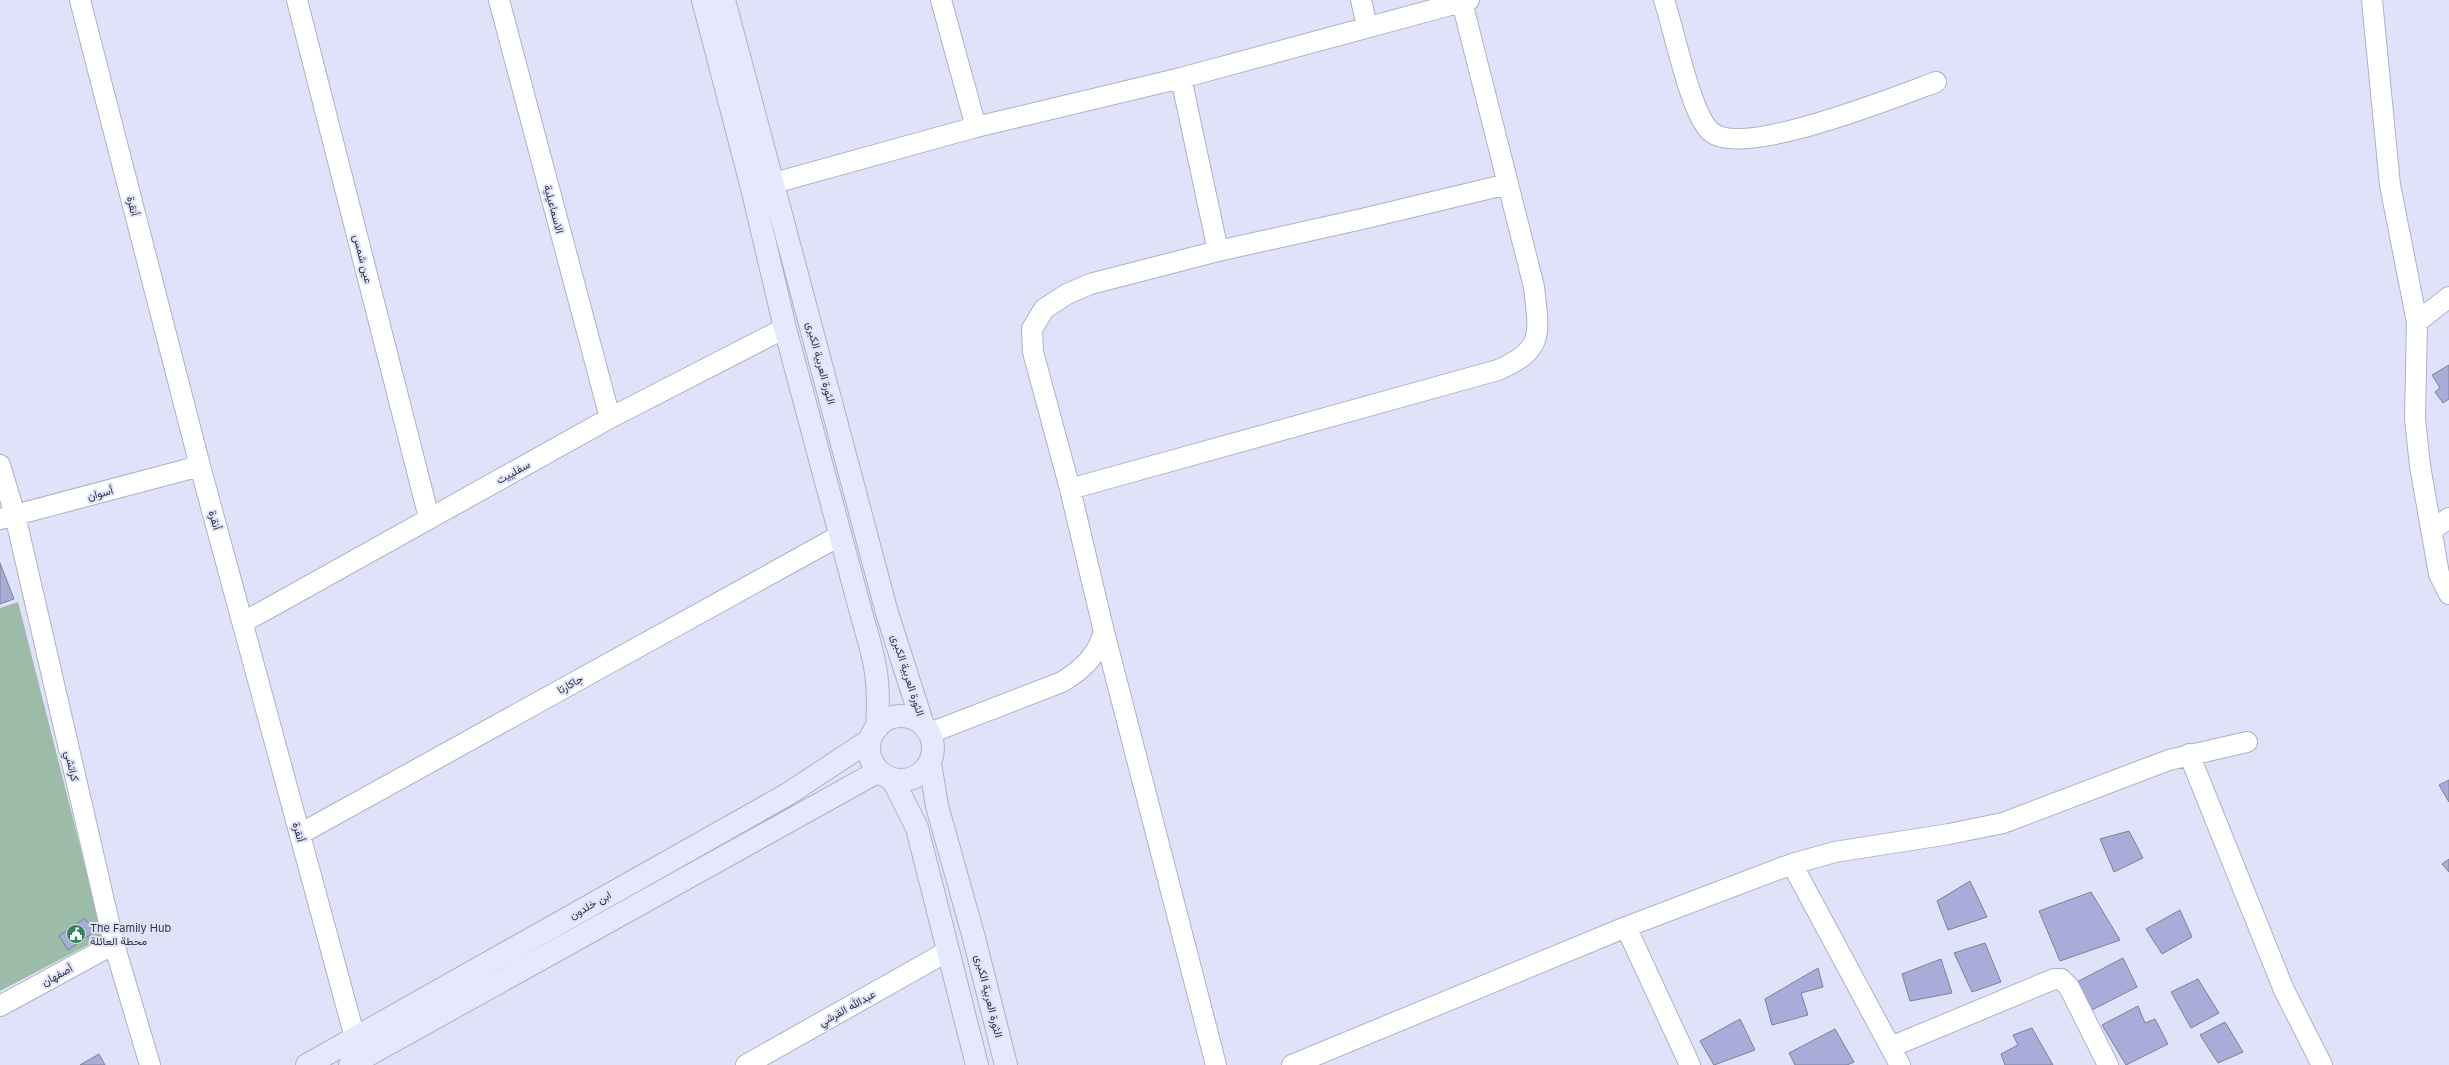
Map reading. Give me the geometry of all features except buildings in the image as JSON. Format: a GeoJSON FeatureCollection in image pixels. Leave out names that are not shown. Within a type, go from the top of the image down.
{"type":"FeatureCollection","features":[{"type":"Feature","properties":{"kind":"street","name":"أنقرة"},"geometry":{"type":"LineString","coordinates":[[80,0],[200,466],[244,622],[359,1056]]}},
{"type":"Feature","properties":{"kind":"street","name":"عين شمس"},"geometry":{"type":"LineString","coordinates":[[297,0],[429,518]]}},
{"type":"Feature","properties":{"kind":"street","name":"الاسماعيلية"},"geometry":{"type":"LineString","coordinates":[[499,0],[610,418]]}},
{"type":"Feature","properties":{"kind":"street"},"geometry":{"type":"LineString","coordinates":[[703,0],[752,188],[785,328],[875,660],[879,680],[871,759],[886,775],[916,828],[977,1065]]}},
{"type":"Feature","properties":{"kind":"street","name":"الثورة العربية الكبرى"},"geometry":{"type":"LineString","coordinates":[[724,0],[887,613],[926,729]]}},
{"type":"Feature","properties":{"kind":"street"},"geometry":{"type":"LineString","coordinates":[[941,0],[976,127]]}},
{"type":"Feature","properties":{"kind":"street"},"geometry":{"type":"LineString","coordinates":[[1361,0],[1367,26]]}},
{"type":"Feature","properties":{"kind":"street"},"geometry":{"type":"LineString","coordinates":[[1664,0],[1685,74],[1699,113],[1710,132],[1719,137],[1730,140],[1762,137],[1808,126],[1936,82]]}},
{"type":"Feature","properties":{"kind":"street"},"geometry":{"type":"LineString","coordinates":[[2372,0],[2390,185],[2417,322],[2415,420],[2420,466],[2441,524],[2439,574],[2449,594]]}},
{"type":"Feature","properties":{"kind":"street"},"geometry":{"type":"LineString","coordinates":[[752,188],[774,184],[976,127],[1181,78],[1367,26],[1466,1],[1508,184],[1534,287],[1538,329],[1532,348],[1519,361],[1498,370],[1070,489]]}},
{"type":"Feature","properties":{"kind":"street"},"geometry":{"type":"LineString","coordinates":[[1181,78],[1218,251]]}},
{"type":"Feature","properties":{"kind":"street"},"geometry":{"type":"LineString","coordinates":[[1216,1065],[1104,632],[1070,489],[1033,352],[1032,329],[1044,309],[1067,294],[1090,284],[1218,251],[1362,220],[1508,184]]}},
{"type":"Feature","properties":{"kind":"street"},"geometry":{"type":"LineString","coordinates":[[2417,322],[2449,297]]}},
{"type":"Feature","properties":{"kind":"street","name":"سفلييت"},"geometry":{"type":"LineString","coordinates":[[244,622],[610,418],[785,328]]}},
{"type":"Feature","properties":{"kind":"street","name":"كراتشي"},"geometry":{"type":"LineString","coordinates":[[0,465],[7,517],[114,944],[150,1065]]}},
{"type":"Feature","properties":{"kind":"street","name":"أسوان"},"geometry":{"type":"LineString","coordinates":[[7,517],[200,466]]}},
{"type":"Feature","properties":{"kind":"street","name":"جاكارتا"},"geometry":{"type":"LineString","coordinates":[[300,834],[841,535]]}},
{"type":"Feature","properties":{"kind":"street"},"geometry":{"type":"LineString","coordinates":[[863,620],[887,613]]}},
{"type":"Feature","properties":{"kind":"street"},"geometry":{"type":"LineString","coordinates":[[926,729],[1062,682],[1078,672],[1092,658],[1099,647],[1104,632]]}},
{"type":"Feature","properties":{"kind":"street"},"geometry":{"type":"LineString","coordinates":[[874,734],[885,721],[900,717],[915,719],[926,729],[933,743],[930,764],[914,778],[886,775]]}},
{"type":"Feature","properties":{"kind":"street","name":"ابن خلدون"},"geometry":{"type":"LineString","coordinates":[[359,1056],[788,794],[874,734]]}},
{"type":"Feature","properties":{"kind":"street"},"geometry":{"type":"LineString","coordinates":[[1292,1065],[1626,927],[1792,864],[1835,852],[1949,834],[2003,823],[2153,765],[2189,754],[2247,742]]}},
{"type":"Feature","properties":{"kind":"street"},"geometry":{"type":"LineString","coordinates":[[2189,754],[2284,990],[2322,1065]]}},
{"type":"Feature","properties":{"kind":"street","name":"الثورة العربية الكبرى"},"geometry":{"type":"LineString","coordinates":[[930,764],[937,806],[974,938],[1006,1065]]}},
{"type":"Feature","properties":{"kind":"street","name":"ابن خلدون"},"geometry":{"type":"LineString","coordinates":[[307,1065],[359,1056],[886,775]]}},
{"type":"Feature","properties":{"kind":"street"},"geometry":{"type":"LineString","coordinates":[[1792,864],[1900,1065]]}},
{"type":"Feature","properties":{"kind":"street"},"geometry":{"type":"LineString","coordinates":[[1626,927],[1690,1065]]}},
{"type":"Feature","properties":{"kind":"street","name":"أصفهان"},"geometry":{"type":"LineString","coordinates":[[0,1006],[114,944]]}},
{"type":"Feature","properties":{"kind":"street","name":"عبدالله القرشي"},"geometry":{"type":"LineString","coordinates":[[746,1065],[948,951]]}},
{"type":"Feature","properties":{"kind":"street"},"geometry":{"type":"LineString","coordinates":[[1891,1048],[2054,979],[2061,979],[2069,987],[2108,1065]]}},
{"type":"Feature","properties":{"kind":"green space"},"geometry":{"type":"Polygon","coordinates":[[[18,602],[103,937],[0,991],[0,608],[18,602]]]}},
{"type":"Feature","properties":{"kind":"place","name":"The Family Hub محطة العائلة"},"geometry":{"type":"Point","coordinates":[76,934]}}]}
